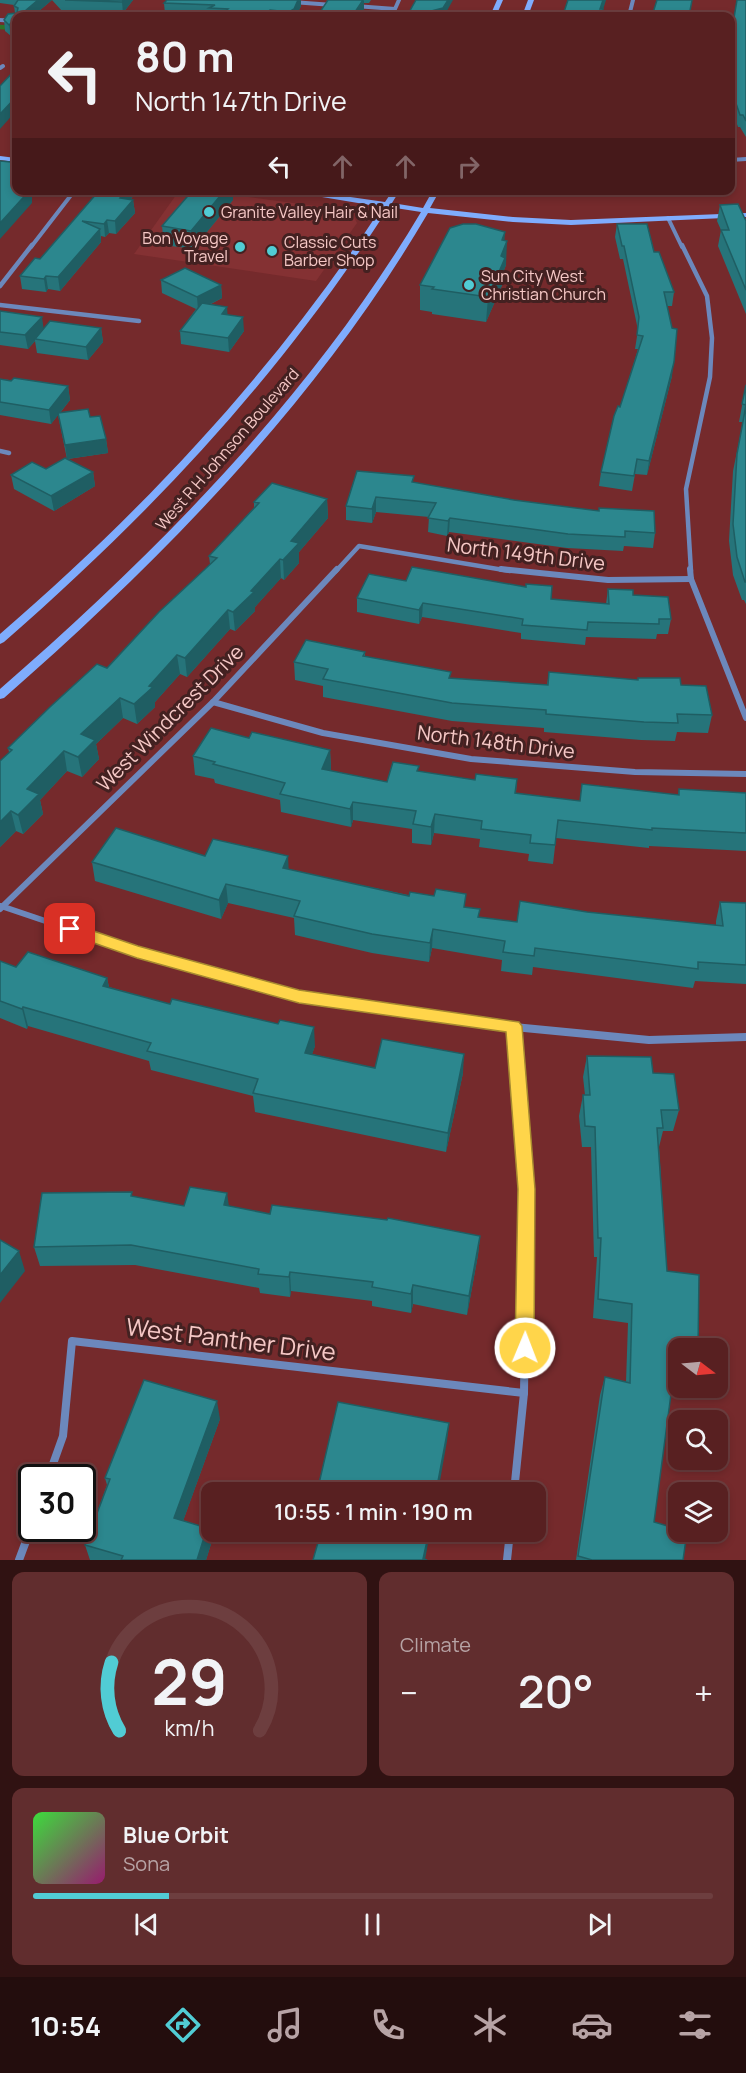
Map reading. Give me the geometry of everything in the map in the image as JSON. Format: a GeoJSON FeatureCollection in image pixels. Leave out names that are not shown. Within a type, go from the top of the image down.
{"type":"FeatureCollection","features":[{"type":"Feature","properties":{"kind":"main road"},"geometry":{"type":"LineString","coordinates":[[318,195],[425,210],[546,222],[746,215]]}},
{"type":"Feature","properties":{"kind":"main road","name":"West R H Johnson Boulevard"},"geometry":{"type":"LineString","coordinates":[[0,640],[81,568],[196,453],[251,392],[323,299],[394,195]]}},
{"type":"Feature","properties":{"kind":"main road","name":"West R H Johnson Boulevard"},"geometry":{"type":"LineString","coordinates":[[0,695],[132,575],[183,524],[268,429],[336,343],[394,260],[434,195]]}},
{"type":"Feature","properties":{"kind":"street"},"geometry":{"type":"LineString","coordinates":[[349,6],[395,9],[399,0]]}},
{"type":"Feature","properties":{"kind":"street"},"geometry":{"type":"LineString","coordinates":[[291,2],[337,5]]}},
{"type":"Feature","properties":{"kind":"street"},"geometry":{"type":"LineString","coordinates":[[0,286],[71,195]]}},
{"type":"Feature","properties":{"kind":"street"},"geometry":{"type":"LineString","coordinates":[[668,218],[707,296],[712,338],[710,377],[686,489],[691,579],[746,718]]}},
{"type":"Feature","properties":{"kind":"street"},"geometry":{"type":"LineString","coordinates":[[0,305],[139,321]]}},
{"type":"Feature","properties":{"kind":"street"},"geometry":{"type":"LineString","coordinates":[[0,451],[9,453]]}},
{"type":"Feature","properties":{"kind":"street","name":"North 149th Drive"},"geometry":{"type":"LineString","coordinates":[[359,546],[511,571],[608,580],[691,579]]}},
{"type":"Feature","properties":{"kind":"street","name":"West Windcrest Drive"},"geometry":{"type":"LineString","coordinates":[[1,907],[213,702],[359,546]]}},
{"type":"Feature","properties":{"kind":"street","name":"North 148th Drive"},"geometry":{"type":"LineString","coordinates":[[213,702],[323,733],[471,759],[635,772],[746,774]]}},
{"type":"Feature","properties":{"kind":"street"},"geometry":{"type":"LineString","coordinates":[[1,907],[137,952],[299,997],[514,1026],[649,1040],[746,1037]]}},
{"type":"Feature","properties":{"kind":"street"},"geometry":{"type":"LineString","coordinates":[[514,1026],[527,1189],[524,1393],[515,1482]]}},
{"type":"Feature","properties":{"kind":"street","name":"West Panther Drive"},"geometry":{"type":"LineString","coordinates":[[53,1464],[63,1436],[72,1341],[524,1393]]}},
{"type":"Feature","properties":{"kind":"street"},"geometry":{"type":"LineString","coordinates":[[19,1560],[26,1542]]}},
{"type":"Feature","properties":{"kind":"street"},"geometry":{"type":"LineString","coordinates":[[507,1560],[509,1542]]}},
{"type":"Feature","properties":{"kind":"shaded area"},"geometry":{"type":"Polygon","coordinates":[[[176,195],[233,195],[345,210],[352,213],[357,223],[316,281],[134,254],[176,195]]]}},
{"type":"Feature","properties":{"kind":"building"},"geometry":{"type":"Polygon","coordinates":[[[18,0],[38,0],[24,12],[17,12],[18,8],[14,6],[18,0]]]}},
{"type":"Feature","properties":{"kind":"building"},"geometry":{"type":"Polygon","coordinates":[[[65,0],[124,0],[122,2],[65,0]]]}},
{"type":"Feature","properties":{"kind":"building"},"geometry":{"type":"Polygon","coordinates":[[[167,0],[298,0],[294,9],[289,12],[270,10],[268,12],[225,12],[228,9],[209,8],[215,5],[164,3],[167,0]]]}},
{"type":"Feature","properties":{"kind":"building"},"geometry":{"type":"Polygon","coordinates":[[[328,0],[363,0],[355,12],[320,12],[328,0]]]}},
{"type":"Feature","properties":{"kind":"building"},"geometry":{"type":"Polygon","coordinates":[[[416,0],[448,0],[443,8],[428,12],[409,12],[416,0]]]}},
{"type":"Feature","properties":{"kind":"building"},"geometry":{"type":"Polygon","coordinates":[[[568,0],[603,0],[600,9],[603,9],[602,12],[564,12],[568,0]]]}},
{"type":"Feature","properties":{"kind":"building"},"geometry":{"type":"Polygon","coordinates":[[[657,0],[692,0],[690,12],[653,12],[657,0]]]}},
{"type":"Feature","properties":{"kind":"building"},"geometry":{"type":"Polygon","coordinates":[[[737,0],[746,0],[746,121],[743,115],[740,115],[735,100],[735,12],[737,0]]]}},
{"type":"Feature","properties":{"kind":"building"},"geometry":{"type":"Polygon","coordinates":[[[8,14],[12,14],[12,22],[9,25],[4,20],[8,14]]]}},
{"type":"Feature","properties":{"kind":"building"},"geometry":{"type":"Polygon","coordinates":[[[12,73],[12,101],[0,114],[0,86],[12,73]]]}},
{"type":"Feature","properties":{"kind":"building"},"geometry":{"type":"Polygon","coordinates":[[[0,161],[11,162],[12,195],[25,195],[0,223],[0,161]]]}},
{"type":"Feature","properties":{"kind":"building"},"geometry":{"type":"Polygon","coordinates":[[[95,195],[122,195],[120,198],[133,200],[115,221],[107,220],[104,224],[82,221],[100,229],[58,277],[46,276],[44,279],[20,276],[35,258],[40,259],[95,195]]]}},
{"type":"Feature","properties":{"kind":"building"},"geometry":{"type":"Polygon","coordinates":[[[189,195],[221,195],[191,231],[162,226],[189,195]]]}},
{"type":"Feature","properties":{"kind":"building"},"geometry":{"type":"Polygon","coordinates":[[[738,204],[746,221],[746,290],[721,230],[729,230],[720,205],[738,204]]]}},
{"type":"Feature","properties":{"kind":"building"},"geometry":{"type":"Polygon","coordinates":[[[463,224],[476,224],[505,232],[502,240],[507,241],[501,256],[505,258],[488,297],[432,289],[434,287],[420,285],[450,228],[463,224]]]}},
{"type":"Feature","properties":{"kind":"building"},"geometry":{"type":"Polygon","coordinates":[[[617,224],[647,224],[654,252],[659,252],[674,292],[664,292],[672,328],[677,329],[674,362],[649,461],[637,459],[634,476],[601,472],[614,416],[618,406],[620,407],[643,336],[637,335],[639,317],[617,224]]]}},
{"type":"Feature","properties":{"kind":"building"},"geometry":{"type":"Polygon","coordinates":[[[185,268],[221,285],[197,297],[161,280],[185,268]]]}},
{"type":"Feature","properties":{"kind":"building"},"geometry":{"type":"Polygon","coordinates":[[[202,303],[227,307],[222,314],[243,317],[228,338],[180,331],[202,303]]]}},
{"type":"Feature","properties":{"kind":"building"},"geometry":{"type":"Polygon","coordinates":[[[0,311],[42,317],[25,335],[0,332],[0,311]]]}},
{"type":"Feature","properties":{"kind":"building"},"geometry":{"type":"Polygon","coordinates":[[[50,321],[101,328],[86,347],[35,339],[50,321]]]}},
{"type":"Feature","properties":{"kind":"building"},"geometry":{"type":"Polygon","coordinates":[[[14,378],[68,386],[49,410],[0,402],[0,379],[11,381],[14,378]]]}},
{"type":"Feature","properties":{"kind":"building"},"geometry":{"type":"Polygon","coordinates":[[[746,385],[746,405],[742,404],[746,385]]]}},
{"type":"Feature","properties":{"kind":"building"},"geometry":{"type":"Polygon","coordinates":[[[746,405],[745,582],[737,557],[733,524],[737,454],[746,405]]]}},
{"type":"Feature","properties":{"kind":"building"},"geometry":{"type":"Polygon","coordinates":[[[88,409],[90,417],[100,416],[106,439],[65,445],[58,413],[88,409]]]}},
{"type":"Feature","properties":{"kind":"building"},"geometry":{"type":"Polygon","coordinates":[[[65,458],[93,472],[51,496],[11,475],[32,462],[46,469],[65,458]]]}},
{"type":"Feature","properties":{"kind":"building"},"geometry":{"type":"Polygon","coordinates":[[[357,471],[414,476],[412,482],[514,500],[599,511],[599,508],[654,511],[655,533],[625,531],[625,537],[568,534],[450,518],[448,521],[428,518],[436,503],[376,497],[372,509],[346,506],[357,471]]]}},
{"type":"Feature","properties":{"kind":"building"},"geometry":{"type":"Polygon","coordinates":[[[272,483],[327,499],[291,541],[299,543],[283,560],[280,559],[251,591],[254,592],[233,612],[228,610],[185,658],[177,655],[149,686],[153,687],[134,704],[120,698],[81,734],[95,740],[78,757],[64,751],[27,789],[39,794],[18,815],[11,811],[0,822],[0,761],[12,750],[8,748],[97,664],[107,668],[159,612],[217,558],[209,556],[259,503],[254,502],[272,483]]]}},
{"type":"Feature","properties":{"kind":"building"},"geometry":{"type":"Polygon","coordinates":[[[412,567],[526,587],[526,584],[552,586],[551,599],[609,604],[608,589],[633,590],[633,595],[668,597],[671,619],[659,619],[659,624],[588,622],[587,630],[522,625],[523,619],[423,603],[419,610],[357,598],[369,574],[406,581],[412,567]]]}},
{"type":"Feature","properties":{"kind":"building"},"geometry":{"type":"Polygon","coordinates":[[[306,640],[365,652],[363,656],[451,672],[449,678],[548,685],[549,672],[638,680],[638,678],[680,678],[681,685],[706,686],[712,715],[677,714],[678,723],[644,722],[546,714],[546,710],[452,703],[323,679],[328,669],[294,662],[306,640]]]}},
{"type":"Feature","properties":{"kind":"building"},"geometry":{"type":"Polygon","coordinates":[[[211,728],[249,738],[252,732],[330,750],[322,769],[387,782],[393,762],[419,766],[417,771],[475,780],[476,774],[517,779],[515,793],[580,801],[582,784],[679,795],[679,789],[746,793],[746,833],[652,828],[652,830],[558,820],[555,845],[530,843],[531,835],[481,829],[482,821],[435,814],[431,827],[413,824],[416,811],[353,802],[350,809],[280,794],[285,783],[213,764],[215,762],[193,756],[211,728]]]}},
{"type":"Feature","properties":{"kind":"building"},"geometry":{"type":"Polygon","coordinates":[[[116,828],[205,856],[213,839],[288,856],[283,868],[409,896],[410,892],[434,896],[436,889],[466,894],[464,907],[480,909],[478,917],[517,922],[520,901],[587,912],[723,926],[720,902],[746,903],[746,965],[698,962],[698,969],[535,948],[534,956],[503,952],[505,941],[433,929],[430,943],[372,934],[294,916],[300,901],[226,884],[219,900],[92,862],[116,828]]]}},
{"type":"Feature","properties":{"kind":"building"},"geometry":{"type":"Polygon","coordinates":[[[28,952],[107,978],[103,986],[170,1004],[172,999],[278,1024],[280,1020],[314,1027],[305,1053],[375,1068],[382,1039],[464,1054],[448,1133],[253,1093],[258,1079],[147,1051],[151,1043],[23,1007],[22,1009],[0,1001],[0,961],[16,967],[28,952]]]}},
{"type":"Feature","properties":{"kind":"building"},"geometry":{"type":"Polygon","coordinates":[[[587,1056],[651,1057],[653,1073],[674,1074],[679,1110],[661,1110],[663,1128],[657,1128],[667,1271],[699,1275],[698,1338],[668,1338],[668,1398],[670,1398],[654,1522],[668,1526],[668,1542],[686,1542],[683,1560],[592,1560],[578,1556],[605,1377],[630,1383],[632,1304],[598,1299],[601,1238],[598,1238],[595,1127],[585,1126],[583,1095],[590,1095],[587,1056]]]}},
{"type":"Feature","properties":{"kind":"building"},"geometry":{"type":"Polygon","coordinates":[[[190,1187],[227,1193],[224,1205],[270,1214],[272,1205],[387,1220],[388,1218],[480,1236],[469,1296],[413,1285],[411,1294],[372,1287],[373,1282],[290,1272],[289,1277],[258,1274],[259,1269],[131,1245],[34,1247],[42,1193],[132,1192],[131,1196],[184,1206],[190,1187]]]}},
{"type":"Feature","properties":{"kind":"building"},"geometry":{"type":"Polygon","coordinates":[[[0,1240],[19,1251],[0,1275],[0,1240]]]}},
{"type":"Feature","properties":{"kind":"building"},"geometry":{"type":"Polygon","coordinates":[[[144,1380],[217,1401],[174,1518],[201,1526],[203,1542],[197,1560],[121,1560],[123,1556],[85,1545],[86,1542],[96,1542],[96,1516],[110,1479],[105,1478],[144,1380]]]}},
{"type":"Feature","properties":{"kind":"building"},"geometry":{"type":"Polygon","coordinates":[[[338,1402],[449,1423],[438,1482],[319,1482],[338,1402]]]}},
{"type":"Feature","properties":{"kind":"building"},"geometry":{"type":"Polygon","coordinates":[[[318,1542],[427,1542],[423,1559],[427,1560],[313,1560],[318,1542]]]}},
{"type":"Feature","properties":{"kind":"waterway"},"geometry":{"type":"LineString","coordinates":[[0,27],[12,28]]}},
{"type":"Feature","properties":{"kind":"place","name":"Granite Valley Hair & Nail"},"geometry":{"type":"Point","coordinates":[209,212]}},
{"type":"Feature","properties":{"kind":"place","name":"Bon Voyage Travel"},"geometry":{"type":"Point","coordinates":[240,247]}},
{"type":"Feature","properties":{"kind":"place","name":"Classic Cuts Barber Shop"},"geometry":{"type":"Point","coordinates":[272,251]}},
{"type":"Feature","properties":{"kind":"place","name":"Sun City West Christian Church"},"geometry":{"type":"Point","coordinates":[469,285]}},
{"type":"Feature","properties":{"kind":"route"},"geometry":{"type":"LineString","coordinates":[[70,929],[137,952],[299,997],[514,1026],[527,1189],[525,1348]]}}]}
